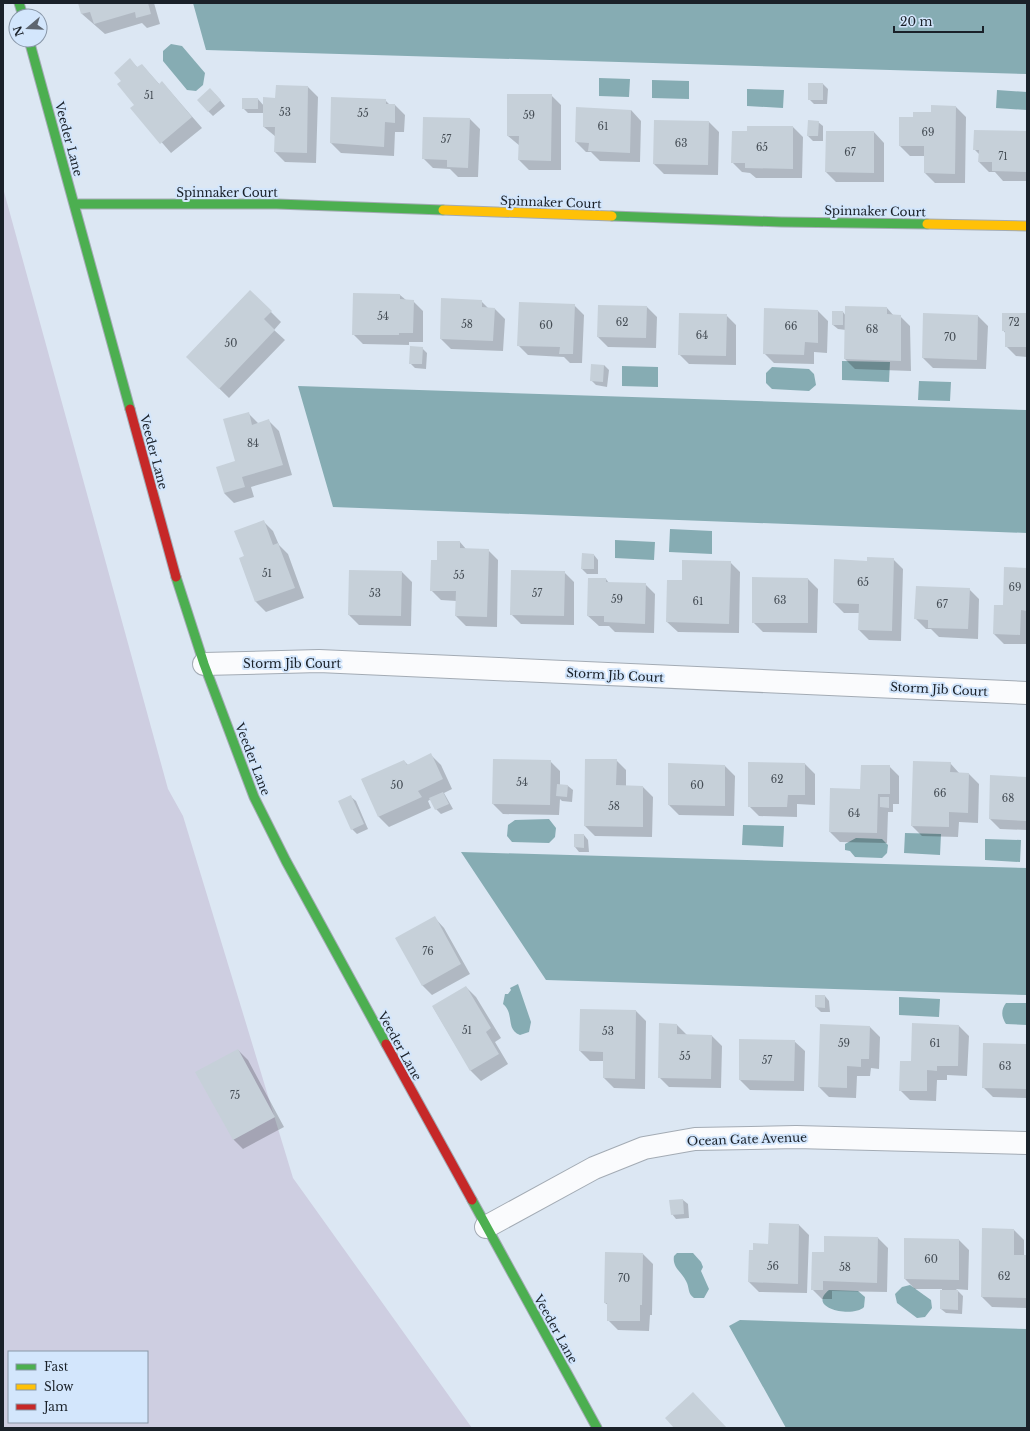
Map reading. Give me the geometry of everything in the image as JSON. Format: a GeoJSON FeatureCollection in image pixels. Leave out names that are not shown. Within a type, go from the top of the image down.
{"type":"FeatureCollection","features":[{"type":"Feature","properties":{"kind":"street","name":"Veeder Lane"},"geometry":{"type":"LineString","coordinates":[[32,48],[174,571],[204,664],[254,797],[286,862],[597,1428]]}},
{"type":"Feature","properties":{"kind":"street","name":"Spinnaker Court"},"geometry":{"type":"LineString","coordinates":[[74,204],[277,204],[781,222],[1027,226]]}},
{"type":"Feature","properties":{"kind":"street","name":"Storm Jib Court"},"geometry":{"type":"LineString","coordinates":[[204,664],[319,661],[1027,693]]}},
{"type":"Feature","properties":{"kind":"street","name":"Ocean Gate Avenue"},"geometry":{"type":"LineString","coordinates":[[486,1227],[594,1168],[644,1148],[695,1139],[796,1137],[1027,1143]]}},
{"type":"Feature","properties":{"kind":"shaded area"},"geometry":{"type":"Polygon","coordinates":[[[193,3],[1027,3],[1027,74],[206,50],[193,3]]]}},
{"type":"Feature","properties":{"kind":"shaded area"},"geometry":{"type":"Polygon","coordinates":[[[171,44],[182,46],[205,73],[203,85],[196,91],[187,90],[163,61],[163,51],[171,44]]]}},
{"type":"Feature","properties":{"kind":"shaded area"},"geometry":{"type":"Polygon","coordinates":[[[599,78],[630,79],[629,97],[599,96],[599,78]]]}},
{"type":"Feature","properties":{"kind":"shaded area"},"geometry":{"type":"Polygon","coordinates":[[[652,80],[689,81],[689,99],[652,98],[652,80]]]}},
{"type":"Feature","properties":{"kind":"shaded area"},"geometry":{"type":"Polygon","coordinates":[[[747,89],[784,90],[783,108],[747,106],[747,89]]]}},
{"type":"Feature","properties":{"kind":"shaded area"},"geometry":{"type":"Polygon","coordinates":[[[997,90],[1027,92],[1027,110],[996,108],[997,90]]]}},
{"type":"Feature","properties":{"kind":"shaded area"},"geometry":{"type":"Polygon","coordinates":[[[3,188],[168,789],[183,816],[293,1178],[472,1428],[3,1428],[3,188]]]}},
{"type":"Feature","properties":{"kind":"shaded area"},"geometry":{"type":"Polygon","coordinates":[[[842,361],[890,362],[889,382],[842,380],[842,361]]]}},
{"type":"Feature","properties":{"kind":"shaded area"},"geometry":{"type":"Polygon","coordinates":[[[622,366],[658,367],[658,387],[622,386],[622,366]]]}},
{"type":"Feature","properties":{"kind":"shaded area"},"geometry":{"type":"Polygon","coordinates":[[[772,367],[809,369],[814,374],[816,385],[809,391],[772,389],[766,383],[766,373],[772,367]]]}},
{"type":"Feature","properties":{"kind":"shaded area"},"geometry":{"type":"Polygon","coordinates":[[[919,381],[951,382],[950,401],[918,400],[919,381]]]}},
{"type":"Feature","properties":{"kind":"shaded area"},"geometry":{"type":"Polygon","coordinates":[[[298,386],[1027,410],[1027,533],[333,507],[298,386]]]}},
{"type":"Feature","properties":{"kind":"shaded area"},"geometry":{"type":"Polygon","coordinates":[[[670,529],[712,531],[712,554],[669,552],[670,529]]]}},
{"type":"Feature","properties":{"kind":"shaded area"},"geometry":{"type":"Polygon","coordinates":[[[615,540],[655,542],[654,560],[615,558],[615,540]]]}},
{"type":"Feature","properties":{"kind":"shaded area"},"geometry":{"type":"Polygon","coordinates":[[[549,819],[556,828],[555,837],[549,843],[512,842],[507,836],[508,825],[515,820],[549,819]]]}},
{"type":"Feature","properties":{"kind":"shaded area"},"geometry":{"type":"Polygon","coordinates":[[[743,825],[784,826],[783,847],[742,845],[743,825]]]}},
{"type":"Feature","properties":{"kind":"shaded area"},"geometry":{"type":"Polygon","coordinates":[[[905,833],[941,834],[940,855],[904,853],[905,833]]]}},
{"type":"Feature","properties":{"kind":"shaded area"},"geometry":{"type":"Polygon","coordinates":[[[856,838],[882,839],[888,845],[887,853],[882,858],[855,857],[850,851],[845,850],[845,844],[856,838]]]}},
{"type":"Feature","properties":{"kind":"shaded area"},"geometry":{"type":"Polygon","coordinates":[[[985,839],[1021,840],[1020,862],[985,860],[985,839]]]}},
{"type":"Feature","properties":{"kind":"shaded area"},"geometry":{"type":"Polygon","coordinates":[[[461,852],[1027,868],[1027,995],[546,980],[461,852]]]}},
{"type":"Feature","properties":{"kind":"shaded area"},"geometry":{"type":"Polygon","coordinates":[[[518,984],[531,1022],[529,1032],[520,1035],[513,1029],[509,1012],[503,1004],[505,994],[508,994],[511,990],[510,988],[518,984]]]}},
{"type":"Feature","properties":{"kind":"shaded area"},"geometry":{"type":"Polygon","coordinates":[[[899,997],[940,999],[939,1017],[899,1015],[899,997]]]}},
{"type":"Feature","properties":{"kind":"shaded area"},"geometry":{"type":"Polygon","coordinates":[[[1006,1003],[1027,1003],[1027,1025],[1006,1024],[1002,1013],[1006,1003]]]}},
{"type":"Feature","properties":{"kind":"shaded area"},"geometry":{"type":"Polygon","coordinates":[[[677,1253],[693,1253],[701,1262],[703,1267],[701,1271],[709,1289],[704,1298],[694,1298],[690,1294],[686,1281],[674,1264],[674,1256],[677,1253]]]}},
{"type":"Feature","properties":{"kind":"shaded area"},"geometry":{"type":"Polygon","coordinates":[[[910,1285],[931,1300],[932,1308],[925,1317],[917,1318],[897,1303],[895,1294],[902,1287],[910,1285]]]}},
{"type":"Feature","properties":{"kind":"shaded area"},"geometry":{"type":"Polygon","coordinates":[[[829,1290],[858,1291],[865,1297],[864,1307],[851,1312],[834,1310],[827,1307],[823,1302],[823,1297],[829,1290]]]}},
{"type":"Feature","properties":{"kind":"shaded area"},"geometry":{"type":"Polygon","coordinates":[[[740,1320],[1027,1329],[1027,1428],[786,1428],[729,1326],[740,1320]]]}},
{"type":"Feature","properties":{"kind":"building"},"geometry":{"type":"Polygon","coordinates":[[[78,3],[148,3],[151,14],[136,18],[135,12],[94,24],[90,12],[81,14],[78,3]]]}},
{"type":"Feature","properties":{"kind":"building"},"geometry":{"type":"Polygon","coordinates":[[[130,58],[137,67],[142,64],[159,84],[162,81],[192,117],[160,144],[130,108],[134,105],[117,84],[121,81],[114,73],[130,58]]]}},
{"type":"Feature","properties":{"kind":"building"},"geometry":{"type":"Polygon","coordinates":[[[808,83],[823,83],[823,100],[808,100],[808,83]]]}},
{"type":"Feature","properties":{"kind":"building"},"geometry":{"type":"Polygon","coordinates":[[[276,85],[308,86],[307,153],[274,152],[275,127],[263,127],[263,97],[275,98],[276,85]]]}},
{"type":"Feature","properties":{"kind":"building"},"geometry":{"type":"Polygon","coordinates":[[[210,88],[221,100],[208,112],[197,100],[210,88]]]}},
{"type":"Feature","properties":{"kind":"building"},"geometry":{"type":"Polygon","coordinates":[[[507,94],[552,94],[551,161],[518,160],[519,136],[507,136],[507,94]]]}},
{"type":"Feature","properties":{"kind":"building"},"geometry":{"type":"Polygon","coordinates":[[[331,97],[386,99],[386,104],[395,104],[395,123],[385,122],[384,147],[330,143],[331,97]]]}},
{"type":"Feature","properties":{"kind":"building"},"geometry":{"type":"Polygon","coordinates":[[[242,98],[258,98],[258,109],[242,109],[242,98]]]}},
{"type":"Feature","properties":{"kind":"building"},"geometry":{"type":"Polygon","coordinates":[[[931,105],[956,106],[955,174],[924,173],[924,146],[899,146],[899,117],[913,117],[913,112],[931,112],[931,105]]]}},
{"type":"Feature","properties":{"kind":"building"},"geometry":{"type":"Polygon","coordinates":[[[576,107],[631,110],[630,153],[588,151],[589,143],[575,142],[576,107]]]}},
{"type":"Feature","properties":{"kind":"building"},"geometry":{"type":"Polygon","coordinates":[[[423,117],[470,118],[468,168],[447,167],[447,160],[422,159],[423,117]]]}},
{"type":"Feature","properties":{"kind":"building"},"geometry":{"type":"Polygon","coordinates":[[[654,120],[709,121],[708,165],[653,164],[654,120]]]}},
{"type":"Feature","properties":{"kind":"building"},"geometry":{"type":"Polygon","coordinates":[[[808,120],[819,121],[818,136],[807,136],[808,120]]]}},
{"type":"Feature","properties":{"kind":"building"},"geometry":{"type":"Polygon","coordinates":[[[747,126],[793,126],[793,169],[745,168],[745,163],[731,163],[732,131],[747,131],[747,126]]]}},
{"type":"Feature","properties":{"kind":"building"},"geometry":{"type":"Polygon","coordinates":[[[974,130],[1027,131],[1027,172],[992,171],[992,162],[978,162],[979,150],[973,150],[974,130]]]}},
{"type":"Feature","properties":{"kind":"building"},"geometry":{"type":"Polygon","coordinates":[[[826,131],[874,131],[874,173],[825,172],[826,131]]]}},
{"type":"Feature","properties":{"kind":"building"},"geometry":{"type":"Polygon","coordinates":[[[250,290],[272,311],[264,319],[275,330],[219,389],[186,357],[250,290]]]}},
{"type":"Feature","properties":{"kind":"building"},"geometry":{"type":"Polygon","coordinates":[[[353,293],[400,294],[400,299],[414,300],[413,333],[399,333],[399,335],[352,335],[353,293]]]}},
{"type":"Feature","properties":{"kind":"building"},"geometry":{"type":"Polygon","coordinates":[[[441,298],[482,300],[482,307],[495,308],[493,341],[440,339],[441,298]]]}},
{"type":"Feature","properties":{"kind":"building"},"geometry":{"type":"Polygon","coordinates":[[[519,302],[575,304],[573,354],[559,354],[560,347],[517,346],[519,302]]]}},
{"type":"Feature","properties":{"kind":"building"},"geometry":{"type":"Polygon","coordinates":[[[598,305],[647,306],[646,338],[597,337],[598,305]]]}},
{"type":"Feature","properties":{"kind":"building"},"geometry":{"type":"Polygon","coordinates":[[[845,306],[887,307],[887,314],[901,315],[901,361],[844,359],[845,306]]]}},
{"type":"Feature","properties":{"kind":"building"},"geometry":{"type":"Polygon","coordinates":[[[764,308],[818,310],[818,343],[805,342],[804,355],[763,354],[764,308]]]}},
{"type":"Feature","properties":{"kind":"building"},"geometry":{"type":"Polygon","coordinates":[[[832,311],[843,311],[843,325],[832,325],[832,311]]]}},
{"type":"Feature","properties":{"kind":"building"},"geometry":{"type":"Polygon","coordinates":[[[679,313],[727,314],[726,356],[678,355],[679,313]]]}},
{"type":"Feature","properties":{"kind":"building"},"geometry":{"type":"Polygon","coordinates":[[[923,313],[978,315],[977,360],[922,358],[923,313]]]}},
{"type":"Feature","properties":{"kind":"building"},"geometry":{"type":"Polygon","coordinates":[[[1002,313],[1027,313],[1027,347],[1005,347],[1005,331],[1002,331],[1002,313]]]}},
{"type":"Feature","properties":{"kind":"building"},"geometry":{"type":"Polygon","coordinates":[[[410,346],[423,347],[422,364],[409,364],[410,346]]]}},
{"type":"Feature","properties":{"kind":"building"},"geometry":{"type":"Polygon","coordinates":[[[591,364],[604,365],[603,382],[590,381],[591,364]]]}},
{"type":"Feature","properties":{"kind":"building"},"geometry":{"type":"Polygon","coordinates":[[[249,412],[252,425],[269,419],[283,465],[242,477],[245,487],[224,493],[216,467],[235,461],[223,419],[249,412]]]}},
{"type":"Feature","properties":{"kind":"building"},"geometry":{"type":"Polygon","coordinates":[[[264,520],[273,545],[278,543],[295,588],[255,602],[239,558],[244,556],[234,531],[264,520]]]}},
{"type":"Feature","properties":{"kind":"building"},"geometry":{"type":"Polygon","coordinates":[[[437,541],[460,541],[460,548],[489,549],[487,617],[455,616],[456,591],[430,591],[431,560],[437,560],[437,541]]]}},
{"type":"Feature","properties":{"kind":"building"},"geometry":{"type":"Polygon","coordinates":[[[582,553],[594,554],[594,569],[581,569],[582,553]]]}},
{"type":"Feature","properties":{"kind":"building"},"geometry":{"type":"Polygon","coordinates":[[[867,557],[894,558],[892,631],[858,630],[859,604],[833,603],[834,559],[867,561],[867,557]]]}},
{"type":"Feature","properties":{"kind":"building"},"geometry":{"type":"Polygon","coordinates":[[[682,560],[731,561],[729,624],[666,622],[667,580],[682,580],[682,560]]]}},
{"type":"Feature","properties":{"kind":"building"},"geometry":{"type":"Polygon","coordinates":[[[1004,567],[1027,568],[1027,611],[1021,610],[1020,635],[993,634],[994,605],[1003,605],[1004,567]]]}},
{"type":"Feature","properties":{"kind":"building"},"geometry":{"type":"Polygon","coordinates":[[[349,570],[402,571],[401,616],[348,615],[349,570]]]}},
{"type":"Feature","properties":{"kind":"building"},"geometry":{"type":"Polygon","coordinates":[[[511,570],[565,571],[564,616],[510,615],[511,570]]]}},
{"type":"Feature","properties":{"kind":"building"},"geometry":{"type":"Polygon","coordinates":[[[752,577],[808,578],[808,623],[752,623],[752,577]]]}},
{"type":"Feature","properties":{"kind":"building"},"geometry":{"type":"Polygon","coordinates":[[[588,578],[606,578],[606,582],[646,583],[645,624],[604,622],[604,616],[587,616],[588,578]]]}},
{"type":"Feature","properties":{"kind":"building"},"geometry":{"type":"Polygon","coordinates":[[[916,586],[970,588],[968,629],[928,628],[928,620],[914,619],[916,586]]]}},
{"type":"Feature","properties":{"kind":"building"},"geometry":{"type":"Polygon","coordinates":[[[431,753],[443,779],[418,791],[422,797],[378,817],[361,779],[404,760],[407,765],[431,753]]]}},
{"type":"Feature","properties":{"kind":"building"},"geometry":{"type":"Polygon","coordinates":[[[493,759],[551,760],[550,805],[492,804],[493,759]]]}},
{"type":"Feature","properties":{"kind":"building"},"geometry":{"type":"Polygon","coordinates":[[[585,759],[617,759],[616,785],[643,786],[643,827],[584,826],[585,759]]]}},
{"type":"Feature","properties":{"kind":"building"},"geometry":{"type":"Polygon","coordinates":[[[913,761],[951,762],[950,772],[969,773],[968,813],[949,812],[949,827],[911,826],[913,761]]]}},
{"type":"Feature","properties":{"kind":"building"},"geometry":{"type":"Polygon","coordinates":[[[748,762],[805,763],[805,795],[788,795],[787,807],[748,807],[748,762]]]}},
{"type":"Feature","properties":{"kind":"building"},"geometry":{"type":"Polygon","coordinates":[[[668,763],[725,765],[725,806],[668,805],[668,763]]]}},
{"type":"Feature","properties":{"kind":"building"},"geometry":{"type":"Polygon","coordinates":[[[861,765],[890,765],[890,794],[878,794],[877,833],[829,832],[830,788],[860,789],[861,765]]]}},
{"type":"Feature","properties":{"kind":"building"},"geometry":{"type":"Polygon","coordinates":[[[990,775],[1027,777],[1027,821],[989,819],[990,775]]]}},
{"type":"Feature","properties":{"kind":"building"},"geometry":{"type":"Polygon","coordinates":[[[557,784],[568,785],[567,797],[556,796],[557,784]]]}},
{"type":"Feature","properties":{"kind":"building"},"geometry":{"type":"Polygon","coordinates":[[[443,792],[449,804],[435,810],[429,798],[443,792]]]}},
{"type":"Feature","properties":{"kind":"building"},"geometry":{"type":"Polygon","coordinates":[[[351,795],[364,824],[351,830],[338,801],[351,795]]]}},
{"type":"Feature","properties":{"kind":"building"},"geometry":{"type":"Polygon","coordinates":[[[880,797],[889,797],[889,808],[880,807],[880,797]]]}},
{"type":"Feature","properties":{"kind":"building"},"geometry":{"type":"Polygon","coordinates":[[[574,834],[584,834],[584,848],[574,847],[574,834]]]}},
{"type":"Feature","properties":{"kind":"building"},"geometry":{"type":"Polygon","coordinates":[[[435,916],[461,964],[422,986],[395,938],[435,916]]]}},
{"type":"Feature","properties":{"kind":"building"},"geometry":{"type":"Polygon","coordinates":[[[466,986],[491,1028],[486,1032],[499,1054],[470,1071],[432,1006],[466,986]]]}},
{"type":"Feature","properties":{"kind":"building"},"geometry":{"type":"Polygon","coordinates":[[[815,995],[825,995],[825,1008],[815,1007],[815,995]]]}},
{"type":"Feature","properties":{"kind":"building"},"geometry":{"type":"Polygon","coordinates":[[[580,1009],[636,1010],[635,1079],[603,1078],[603,1052],[579,1051],[580,1009]]]}},
{"type":"Feature","properties":{"kind":"building"},"geometry":{"type":"Polygon","coordinates":[[[659,1023],[677,1024],[677,1034],[712,1035],[711,1079],[658,1078],[659,1023]]]}},
{"type":"Feature","properties":{"kind":"building"},"geometry":{"type":"Polygon","coordinates":[[[912,1023],[959,1025],[958,1066],[937,1066],[937,1071],[927,1070],[927,1091],[899,1091],[900,1061],[911,1061],[912,1023]]]}},
{"type":"Feature","properties":{"kind":"building"},"geometry":{"type":"Polygon","coordinates":[[[820,1024],[870,1026],[869,1059],[861,1059],[861,1067],[847,1066],[847,1088],[818,1087],[820,1024]]]}},
{"type":"Feature","properties":{"kind":"building"},"geometry":{"type":"Polygon","coordinates":[[[739,1039],[795,1040],[794,1081],[739,1080],[739,1039]]]}},
{"type":"Feature","properties":{"kind":"building"},"geometry":{"type":"Polygon","coordinates":[[[983,1043],[1027,1044],[1027,1089],[982,1088],[983,1043]]]}},
{"type":"Feature","properties":{"kind":"building"},"geometry":{"type":"Polygon","coordinates":[[[238,1049],[275,1117],[233,1140],[195,1072],[238,1049]]]}},
{"type":"Feature","properties":{"kind":"building"},"geometry":{"type":"Polygon","coordinates":[[[683,1199],[684,1214],[671,1215],[669,1200],[683,1199]]]}},
{"type":"Feature","properties":{"kind":"building"},"geometry":{"type":"Polygon","coordinates":[[[769,1223],[799,1224],[798,1284],[748,1282],[749,1250],[753,1250],[753,1243],[768,1244],[769,1223]]]}},
{"type":"Feature","properties":{"kind":"building"},"geometry":{"type":"Polygon","coordinates":[[[982,1228],[1014,1229],[1014,1255],[1027,1255],[1027,1298],[981,1297],[982,1228]]]}},
{"type":"Feature","properties":{"kind":"building"},"geometry":{"type":"Polygon","coordinates":[[[824,1236],[878,1237],[877,1283],[823,1281],[823,1290],[811,1290],[812,1252],[824,1252],[824,1236]]]}},
{"type":"Feature","properties":{"kind":"building"},"geometry":{"type":"Polygon","coordinates":[[[904,1238],[959,1239],[959,1280],[904,1279],[904,1238]]]}},
{"type":"Feature","properties":{"kind":"building"},"geometry":{"type":"Polygon","coordinates":[[[605,1252],[643,1253],[642,1305],[640,1305],[640,1321],[607,1321],[607,1303],[604,1303],[605,1252]]]}},
{"type":"Feature","properties":{"kind":"building"},"geometry":{"type":"Polygon","coordinates":[[[940,1290],[958,1290],[958,1310],[940,1309],[940,1290]]]}},
{"type":"Feature","properties":{"kind":"building"},"geometry":{"type":"Polygon","coordinates":[[[693,1392],[727,1428],[674,1428],[665,1418],[693,1392]]]}},
{"type":"Feature","properties":{"kind":"traffic: fast"},"geometry":{"type":"LineString","coordinates":[[19,3],[21,8]]}},
{"type":"Feature","properties":{"kind":"traffic: fast"},"geometry":{"type":"LineString","coordinates":[[31,48],[130,409]]}},
{"type":"Feature","properties":{"kind":"traffic: fast"},"geometry":{"type":"LineString","coordinates":[[74,204],[277,204],[443,210]]}},
{"type":"Feature","properties":{"kind":"traffic: fast"},"geometry":{"type":"LineString","coordinates":[[612,216],[781,222],[927,224]]}},
{"type":"Feature","properties":{"kind":"traffic: fast"},"geometry":{"type":"LineString","coordinates":[[176,577],[204,664],[254,797],[286,861],[386,1044]]}},
{"type":"Feature","properties":{"kind":"traffic: fast"},"geometry":{"type":"LineString","coordinates":[[472,1200],[597,1428]]}},
{"type":"Feature","properties":{"kind":"traffic: slow"},"geometry":{"type":"LineString","coordinates":[[443,210],[612,216]]}},
{"type":"Feature","properties":{"kind":"traffic: slow"},"geometry":{"type":"LineString","coordinates":[[927,224],[1027,226]]}},
{"type":"Feature","properties":{"kind":"traffic: jam"},"geometry":{"type":"LineString","coordinates":[[130,409],[176,577]]}},
{"type":"Feature","properties":{"kind":"traffic: jam"},"geometry":{"type":"LineString","coordinates":[[386,1044],[472,1200]]}}]}
